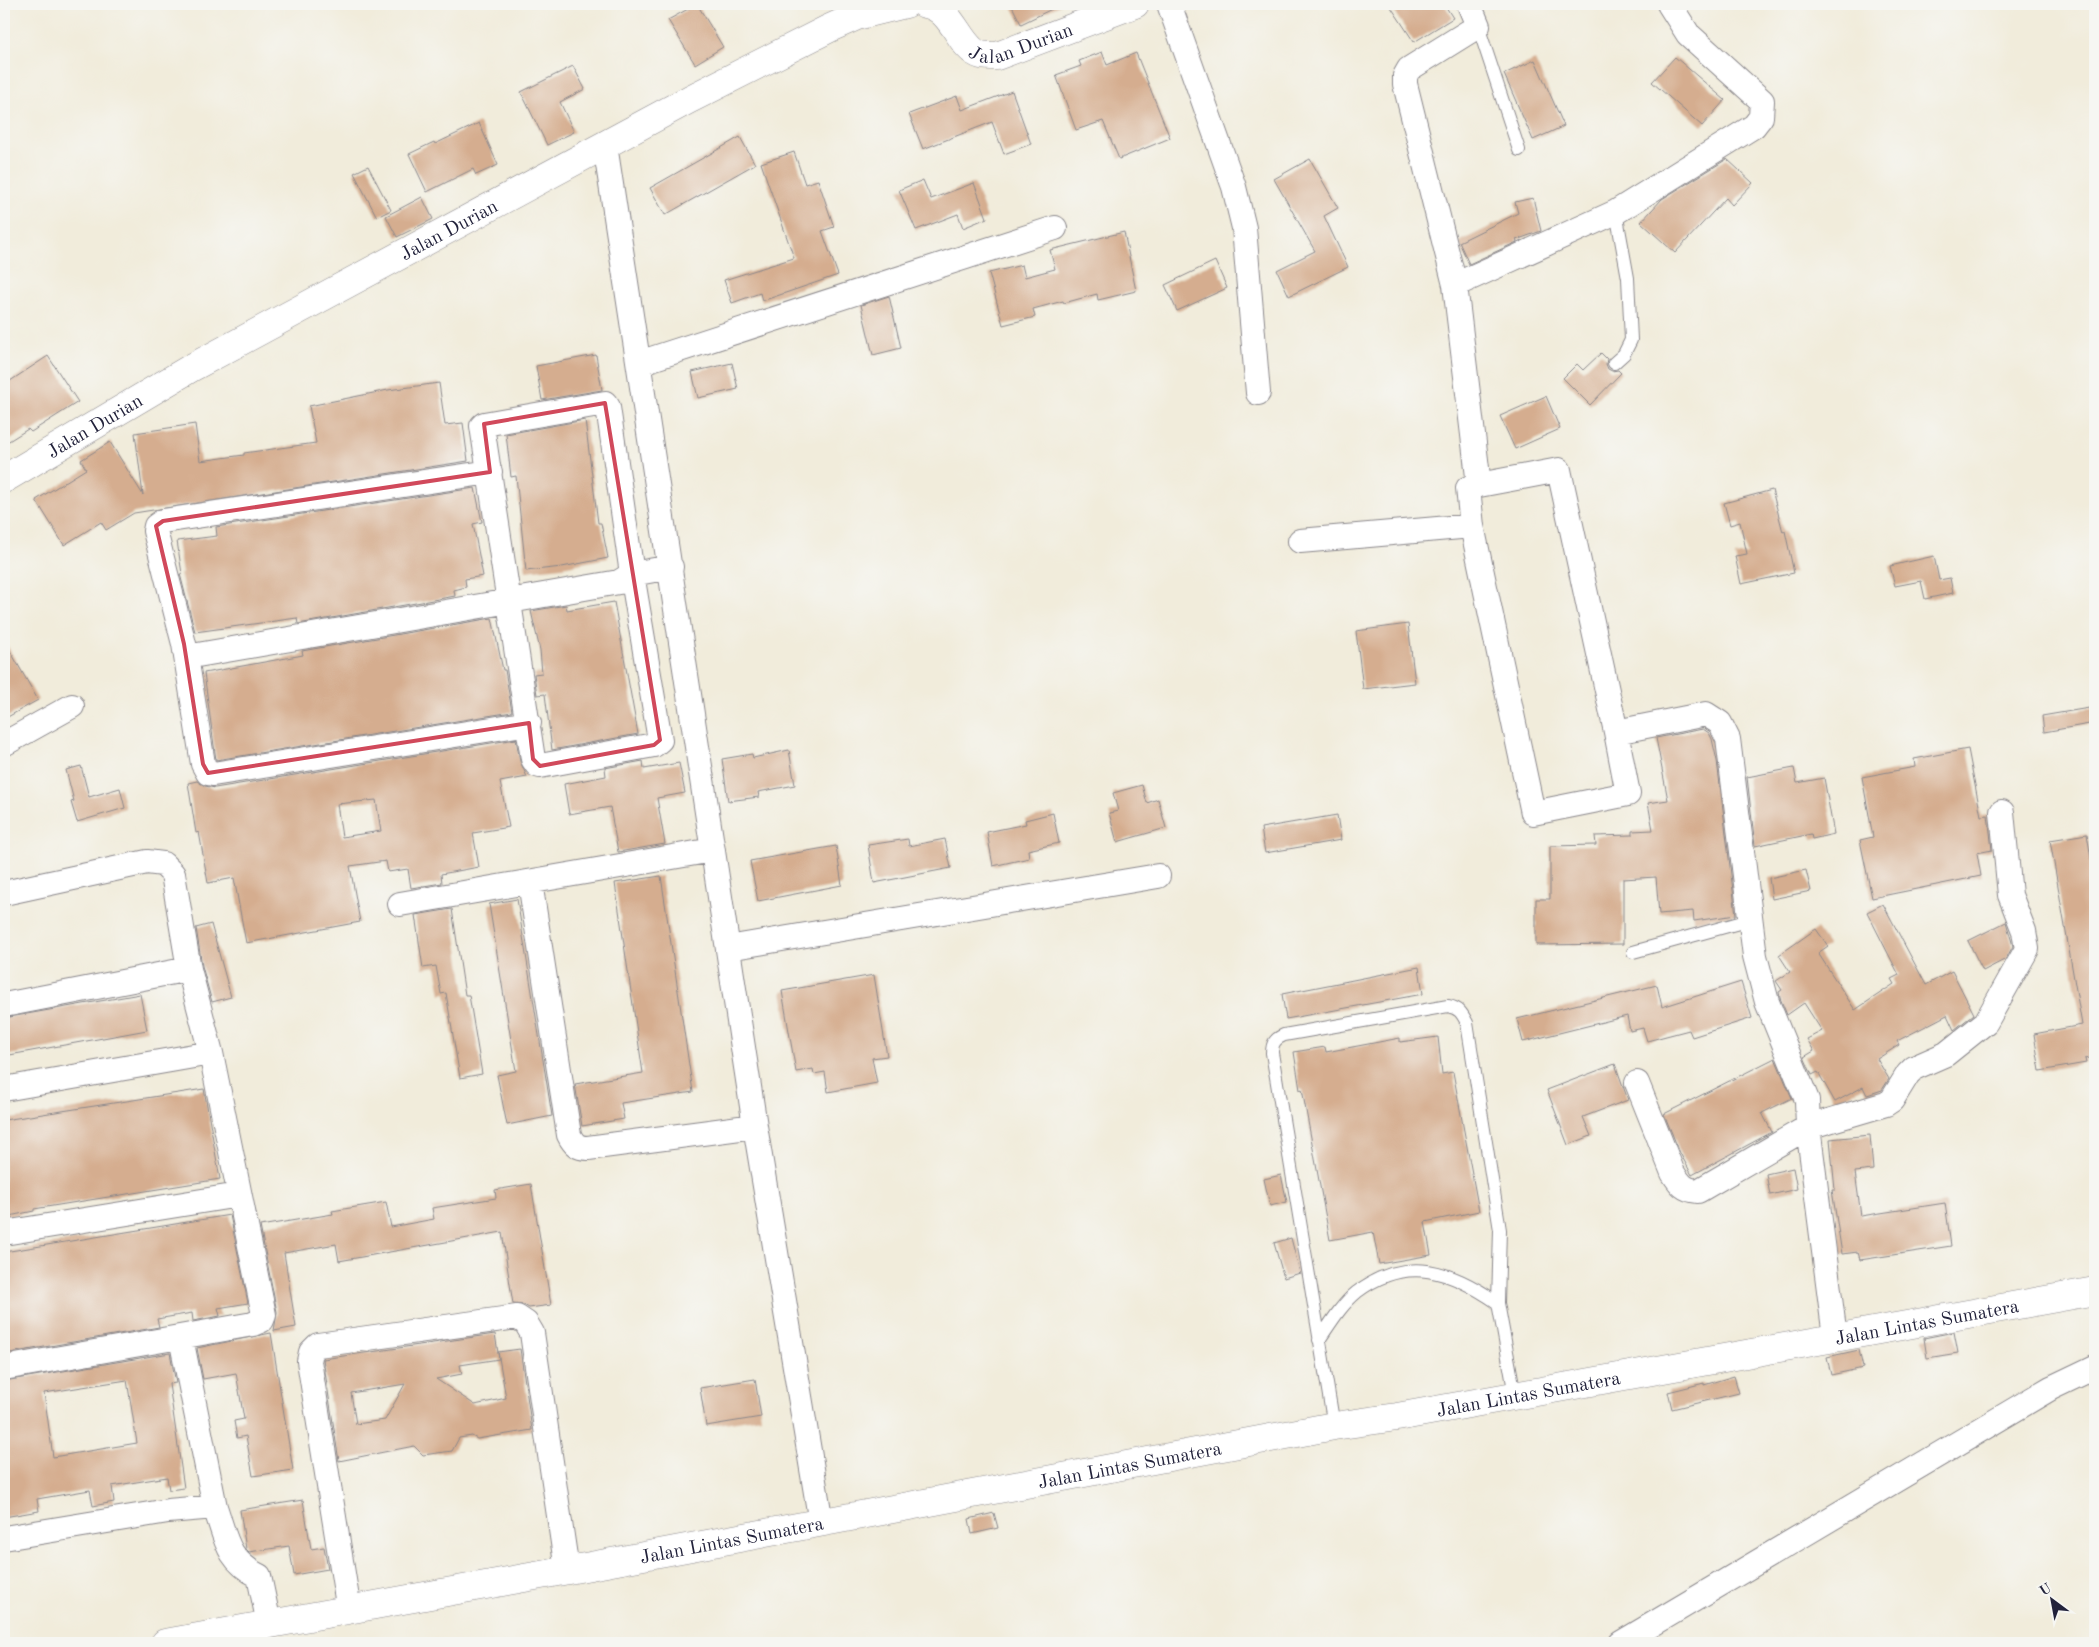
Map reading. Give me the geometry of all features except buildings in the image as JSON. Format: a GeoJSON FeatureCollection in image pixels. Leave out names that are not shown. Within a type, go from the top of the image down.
{"type":"FeatureCollection","features":[{"type":"Feature","properties":{"kind":"main road","name":"Jalan Durian"},"geometry":{"type":"LineString","coordinates":[[4,479],[191,368],[605,145],[830,28],[857,16],[924,4],[947,16],[972,50],[981,55],[997,56],[1135,4]]}},
{"type":"Feature","properties":{"kind":"main road","name":"Jalan Lintas Sumatera"},"geometry":{"type":"LineString","coordinates":[[165,1643],[349,1611],[1334,1426],[1515,1396],[2095,1291]]}},
{"type":"Feature","properties":{"kind":"street"},"geometry":{"type":"LineString","coordinates":[[1169,4],[1234,186],[1244,228],[1258,393]]}},
{"type":"Feature","properties":{"kind":"street"},"geometry":{"type":"LineString","coordinates":[[1469,4],[1478,26],[1409,69],[1405,76],[1405,84],[1456,285],[1479,485]]}},
{"type":"Feature","properties":{"kind":"street"},"geometry":{"type":"LineString","coordinates":[[1456,285],[1616,212],[1754,126],[1761,117],[1762,101],[1688,34],[1669,4]]}},
{"type":"Feature","properties":{"kind":"street"},"geometry":{"type":"LineString","coordinates":[[605,145],[728,948],[821,1523]]}},
{"type":"Feature","properties":{"kind":"street"},"geometry":{"type":"LineString","coordinates":[[639,363],[1055,228]]}},
{"type":"Feature","properties":{"kind":"street"},"geometry":{"type":"LineString","coordinates":[[605,403],[608,407],[659,743],[606,755],[540,766],[536,765],[533,759],[490,472],[483,424],[605,403]]}},
{"type":"Feature","properties":{"kind":"street"},"geometry":{"type":"LineString","coordinates":[[1559,470],[1628,794],[1533,813],[1472,526],[1468,488],[1559,470]]}},
{"type":"Feature","properties":{"kind":"street"},"geometry":{"type":"LineString","coordinates":[[490,472],[159,522],[155,531],[185,651],[203,764],[208,773],[213,774],[529,723]]}},
{"type":"Feature","properties":{"kind":"street"},"geometry":{"type":"LineString","coordinates":[[1300,542],[1472,526]]}},
{"type":"Feature","properties":{"kind":"street"},"geometry":{"type":"LineString","coordinates":[[185,651],[509,595],[619,582],[632,574],[671,567]]}},
{"type":"Feature","properties":{"kind":"street"},"geometry":{"type":"LineString","coordinates":[[4,744],[72,706]]}},
{"type":"Feature","properties":{"kind":"street"},"geometry":{"type":"LineString","coordinates":[[1616,732],[1706,714],[1720,723],[1728,739],[1755,956],[1767,1002],[1807,1100],[1808,1127],[1835,1338]]}},
{"type":"Feature","properties":{"kind":"street"},"geometry":{"type":"LineString","coordinates":[[1636,1083],[1672,1173],[1681,1186],[1688,1190],[1698,1190],[1808,1127],[1886,1104],[1892,1100],[1908,1074],[1914,1068],[1946,1054],[1986,1022],[2024,957],[2027,942],[2010,896],[2002,812]]}},
{"type":"Feature","properties":{"kind":"street"},"geometry":{"type":"LineString","coordinates":[[400,904],[713,850]]}},
{"type":"Feature","properties":{"kind":"street"},"geometry":{"type":"LineString","coordinates":[[4,893],[147,862],[163,864],[173,874],[189,969],[211,1053],[264,1315],[262,1320],[253,1324],[4,1368]]}},
{"type":"Feature","properties":{"kind":"street"},"geometry":{"type":"LineString","coordinates":[[728,948],[1158,876]]}},
{"type":"Feature","properties":{"kind":"street"},"geometry":{"type":"LineString","coordinates":[[530,882],[569,1135],[573,1143],[580,1148],[588,1148],[756,1126]]}},
{"type":"Feature","properties":{"kind":"street"},"geometry":{"type":"LineString","coordinates":[[4,1005],[189,969]]}},
{"type":"Feature","properties":{"kind":"street"},"geometry":{"type":"LineString","coordinates":[[4,1089],[211,1053]]}},
{"type":"Feature","properties":{"kind":"street"},"geometry":{"type":"LineString","coordinates":[[4,1234],[239,1196]]}},
{"type":"Feature","properties":{"kind":"street"},"geometry":{"type":"LineString","coordinates":[[349,1611],[309,1361],[311,1352],[318,1345],[517,1318],[526,1323],[532,1333],[567,1570]]}},
{"type":"Feature","properties":{"kind":"street"},"geometry":{"type":"LineString","coordinates":[[181,1338],[215,1507],[232,1556],[244,1569],[259,1576],[269,1624]]}},
{"type":"Feature","properties":{"kind":"street"},"geometry":{"type":"LineString","coordinates":[[1621,1643],[2051,1388],[2095,1367]]}},
{"type":"Feature","properties":{"kind":"street"},"geometry":{"type":"LineString","coordinates":[[4,1538],[168,1511],[215,1507]]}},
{"type":"Feature","properties":{"kind":"lane"},"geometry":{"type":"LineString","coordinates":[[1478,26],[1519,150]]}},
{"type":"Feature","properties":{"kind":"lane"},"geometry":{"type":"LineString","coordinates":[[1614,363],[1624,354],[1631,340],[1628,278],[1616,212]]}},
{"type":"Feature","properties":{"kind":"lane"},"geometry":{"type":"LineString","coordinates":[[1633,952],[1750,920]]}},
{"type":"Feature","properties":{"kind":"lane"},"geometry":{"type":"LineString","coordinates":[[1334,1426],[1272,1045],[1276,1039],[1284,1035],[1448,1006],[1457,1008],[1463,1014],[1467,1023],[1500,1230],[1498,1303],[1515,1396]]}},
{"type":"Feature","properties":{"kind":"lane"},"geometry":{"type":"LineString","coordinates":[[1319,1340],[1339,1312],[1356,1293],[1378,1280],[1403,1271],[1432,1270],[1461,1280],[1498,1303]]}},
{"type":"Feature","properties":{"kind":"highlighted area"},"geometry":{"type":"Polygon","coordinates":[[[605,403],[660,740],[654,745],[540,766],[533,759],[529,723],[208,773],[203,764],[184,644],[156,526],[163,521],[490,472],[484,424],[605,403]]]}}]}
